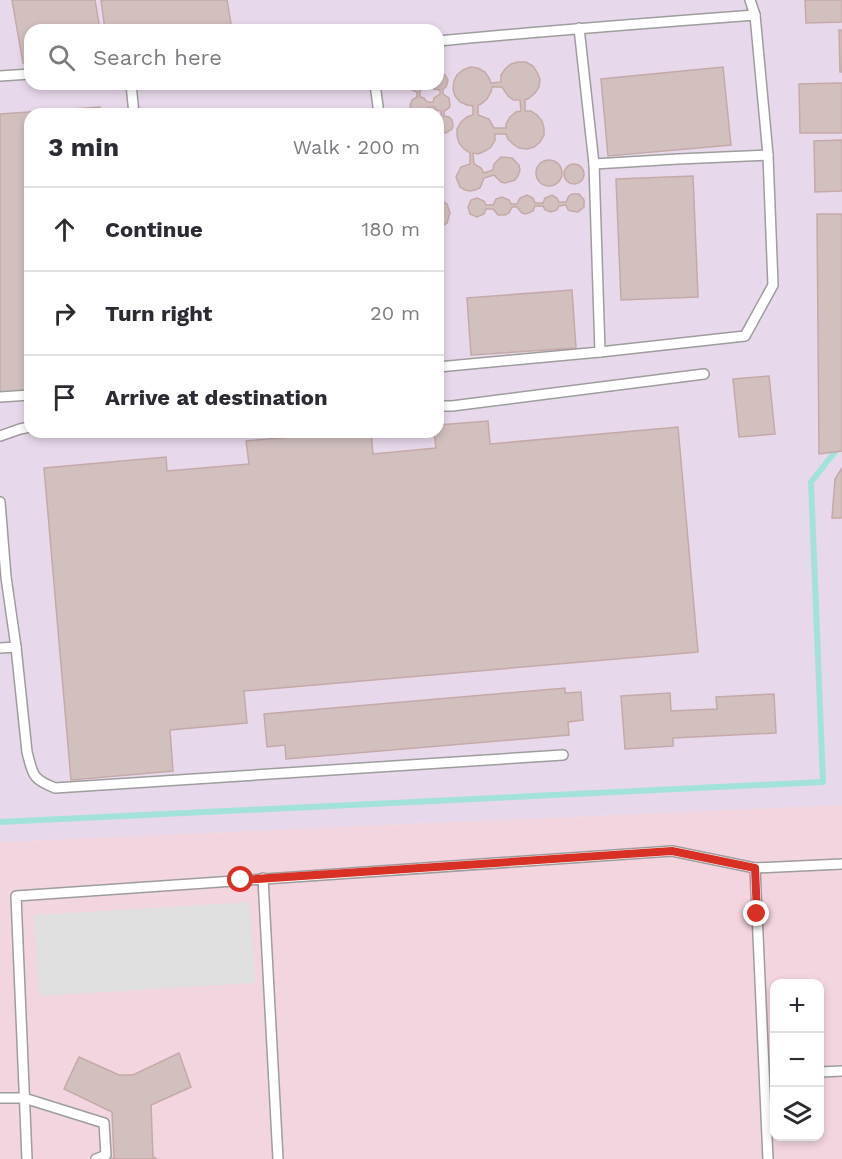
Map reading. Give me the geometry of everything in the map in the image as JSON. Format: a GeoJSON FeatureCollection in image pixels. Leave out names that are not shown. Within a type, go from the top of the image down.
{"type":"FeatureCollection","features":[{"type":"Feature","properties":{"kind":"lane"},"geometry":{"type":"LineString","coordinates":[[444,366],[745,336],[773,285],[768,155],[755,15],[750,0]]}},
{"type":"Feature","properties":{"kind":"lane"},"geometry":{"type":"LineString","coordinates":[[444,40],[755,15]]}},
{"type":"Feature","properties":{"kind":"lane"},"geometry":{"type":"LineString","coordinates":[[579,28],[594,164],[600,352]]}},
{"type":"Feature","properties":{"kind":"lane"},"geometry":{"type":"LineString","coordinates":[[0,76],[24,74]]}},
{"type":"Feature","properties":{"kind":"lane"},"geometry":{"type":"LineString","coordinates":[[132,90],[133,108]]}},
{"type":"Feature","properties":{"kind":"lane"},"geometry":{"type":"LineString","coordinates":[[376,90],[378,108]]}},
{"type":"Feature","properties":{"kind":"lane"},"geometry":{"type":"LineString","coordinates":[[594,164],[768,155]]}},
{"type":"Feature","properties":{"kind":"lane"},"geometry":{"type":"LineString","coordinates":[[444,405],[704,374]]}},
{"type":"Feature","properties":{"kind":"lane"},"geometry":{"type":"LineString","coordinates":[[0,397],[24,395]]}},
{"type":"Feature","properties":{"kind":"lane"},"geometry":{"type":"LineString","coordinates":[[0,436],[24,428]]}},
{"type":"Feature","properties":{"kind":"lane"},"geometry":{"type":"LineString","coordinates":[[0,502],[6,577],[27,752],[34,775],[40,782],[55,788],[563,755]]}},
{"type":"Feature","properties":{"kind":"lane"},"geometry":{"type":"LineString","coordinates":[[0,648],[16,647]]}},
{"type":"Feature","properties":{"kind":"lane"},"geometry":{"type":"LineString","coordinates":[[27,1159],[16,896],[672,851],[755,868],[842,864]]}},
{"type":"Feature","properties":{"kind":"lane"},"geometry":{"type":"LineString","coordinates":[[755,868],[769,1074],[768,1159]]}},
{"type":"Feature","properties":{"kind":"lane"},"geometry":{"type":"LineString","coordinates":[[263,878],[278,1159]]}},
{"type":"Feature","properties":{"kind":"lane"},"geometry":{"type":"LineString","coordinates":[[824,1072],[842,1071]]}},
{"type":"Feature","properties":{"kind":"lane"},"geometry":{"type":"LineString","coordinates":[[0,1098],[24,1098],[104,1124],[106,1155],[96,1159]]}},
{"type":"Feature","properties":{"kind":"shaded area"},"geometry":{"type":"Polygon","coordinates":[[[0,0],[842,0],[842,805],[0,842],[0,0]]]}},
{"type":"Feature","properties":{"kind":"shaded area"},"geometry":{"type":"Polygon","coordinates":[[[842,805],[842,1159],[0,1159],[0,842],[842,805]]]}},
{"type":"Feature","properties":{"kind":"shaded area"},"geometry":{"type":"Polygon","coordinates":[[[250,902],[255,983],[39,996],[34,915],[250,902]]]}},
{"type":"Feature","properties":{"kind":"building"},"geometry":{"type":"Polygon","coordinates":[[[12,0],[95,0],[99,24],[24,24],[23,63],[12,0]]]}},
{"type":"Feature","properties":{"kind":"building"},"geometry":{"type":"Polygon","coordinates":[[[101,0],[227,0],[231,24],[104,24],[101,0]]]}},
{"type":"Feature","properties":{"kind":"building"},"geometry":{"type":"Polygon","coordinates":[[[805,0],[842,0],[842,22],[806,23],[805,0]]]}},
{"type":"Feature","properties":{"kind":"building"},"geometry":{"type":"Polygon","coordinates":[[[839,30],[842,30],[842,72],[840,72],[839,30]]]}},
{"type":"Feature","properties":{"kind":"building"},"geometry":{"type":"Polygon","coordinates":[[[526,62],[537,72],[540,79],[539,87],[525,100],[525,111],[531,111],[542,121],[544,135],[534,147],[527,149],[513,144],[506,134],[495,134],[491,147],[478,154],[473,153],[474,164],[484,173],[493,170],[494,164],[501,157],[512,158],[519,165],[518,176],[515,180],[505,183],[494,175],[484,178],[480,188],[465,190],[460,187],[456,177],[461,167],[470,164],[470,153],[459,143],[457,129],[461,122],[473,115],[473,106],[460,102],[455,96],[454,81],[457,75],[470,67],[485,72],[491,83],[501,82],[501,75],[511,64],[526,62]],[[492,87],[487,99],[478,105],[478,115],[489,119],[494,128],[506,128],[510,117],[521,111],[520,100],[514,100],[508,96],[502,87],[492,87]]]}},
{"type":"Feature","properties":{"kind":"building"},"geometry":{"type":"Polygon","coordinates":[[[723,67],[731,145],[608,156],[601,79],[723,67]]]}},
{"type":"Feature","properties":{"kind":"building"},"geometry":{"type":"Polygon","coordinates":[[[444,75],[448,80],[444,88],[444,75]]]}},
{"type":"Feature","properties":{"kind":"building"},"geometry":{"type":"Polygon","coordinates":[[[842,83],[842,133],[800,133],[799,84],[842,83]]]}},
{"type":"Feature","properties":{"kind":"building"},"geometry":{"type":"Polygon","coordinates":[[[412,90],[421,90],[420,97],[427,102],[433,102],[434,98],[440,94],[440,90],[443,90],[443,94],[449,98],[449,108],[444,111],[444,108],[434,107],[411,108],[412,100],[417,97],[417,92],[412,90]]]}},
{"type":"Feature","properties":{"kind":"building"},"geometry":{"type":"Polygon","coordinates":[[[24,112],[24,391],[0,393],[0,114],[24,112]]]}},
{"type":"Feature","properties":{"kind":"building"},"geometry":{"type":"Polygon","coordinates":[[[444,116],[452,120],[453,126],[444,132],[444,116]]]}},
{"type":"Feature","properties":{"kind":"building"},"geometry":{"type":"Polygon","coordinates":[[[842,140],[842,191],[815,192],[814,141],[842,140]]]}},
{"type":"Feature","properties":{"kind":"building"},"geometry":{"type":"Polygon","coordinates":[[[549,160],[558,164],[562,173],[558,182],[549,186],[540,182],[536,173],[540,164],[549,160]]]}},
{"type":"Feature","properties":{"kind":"building"},"geometry":{"type":"Polygon","coordinates":[[[574,164],[581,167],[584,174],[581,181],[574,184],[567,181],[564,174],[567,167],[574,164]]]}},
{"type":"Feature","properties":{"kind":"building"},"geometry":{"type":"Polygon","coordinates":[[[693,176],[698,297],[621,300],[616,179],[693,176]]]}},
{"type":"Feature","properties":{"kind":"building"},"geometry":{"type":"Polygon","coordinates":[[[572,194],[579,194],[584,200],[584,207],[578,212],[568,210],[566,205],[559,206],[557,210],[551,212],[545,210],[543,206],[535,206],[533,211],[526,214],[517,207],[512,207],[505,215],[498,215],[493,209],[486,209],[484,214],[477,217],[470,214],[468,207],[471,200],[477,198],[484,201],[486,205],[493,205],[496,199],[502,197],[509,200],[511,204],[517,204],[520,198],[527,195],[533,198],[535,203],[543,203],[545,198],[552,195],[559,202],[566,202],[572,194]]]}},
{"type":"Feature","properties":{"kind":"building"},"geometry":{"type":"Polygon","coordinates":[[[444,202],[450,213],[444,225],[444,202]]]}},
{"type":"Feature","properties":{"kind":"building"},"geometry":{"type":"Polygon","coordinates":[[[817,214],[842,214],[842,451],[819,454],[817,214]]]}},
{"type":"Feature","properties":{"kind":"building"},"geometry":{"type":"Polygon","coordinates":[[[572,290],[576,348],[471,355],[467,298],[572,290]]]}},
{"type":"Feature","properties":{"kind":"building"},"geometry":{"type":"Polygon","coordinates":[[[769,376],[775,434],[739,437],[733,379],[769,376]]]}},
{"type":"Feature","properties":{"kind":"building"},"geometry":{"type":"Polygon","coordinates":[[[488,421],[490,444],[678,427],[698,652],[244,691],[247,723],[170,730],[173,771],[71,780],[44,468],[166,457],[167,471],[249,464],[246,441],[280,438],[372,438],[373,454],[436,448],[435,438],[444,438],[444,425],[488,421]]]}},
{"type":"Feature","properties":{"kind":"building"},"geometry":{"type":"Polygon","coordinates":[[[842,468],[842,518],[832,518],[835,479],[842,468]]]}},
{"type":"Feature","properties":{"kind":"building"},"geometry":{"type":"Polygon","coordinates":[[[565,688],[565,693],[581,692],[583,720],[568,722],[569,735],[286,759],[285,745],[267,747],[264,714],[565,688]]]}},
{"type":"Feature","properties":{"kind":"building"},"geometry":{"type":"Polygon","coordinates":[[[670,693],[671,711],[717,709],[716,697],[774,694],[776,733],[673,738],[673,746],[625,749],[621,696],[670,693]]]}},
{"type":"Feature","properties":{"kind":"building"},"geometry":{"type":"Polygon","coordinates":[[[179,1053],[191,1087],[151,1105],[153,1157],[157,1159],[112,1159],[114,1158],[112,1112],[64,1089],[79,1057],[119,1075],[133,1075],[179,1053]]]}},
{"type":"Feature","properties":{"kind":"waterway"},"geometry":{"type":"LineString","coordinates":[[0,822],[823,782],[811,482],[842,443]]}},
{"type":"Feature","properties":{"kind":"route"},"geometry":{"type":"LineString","coordinates":[[241,880],[672,851],[755,868],[757,914]]}}]}
